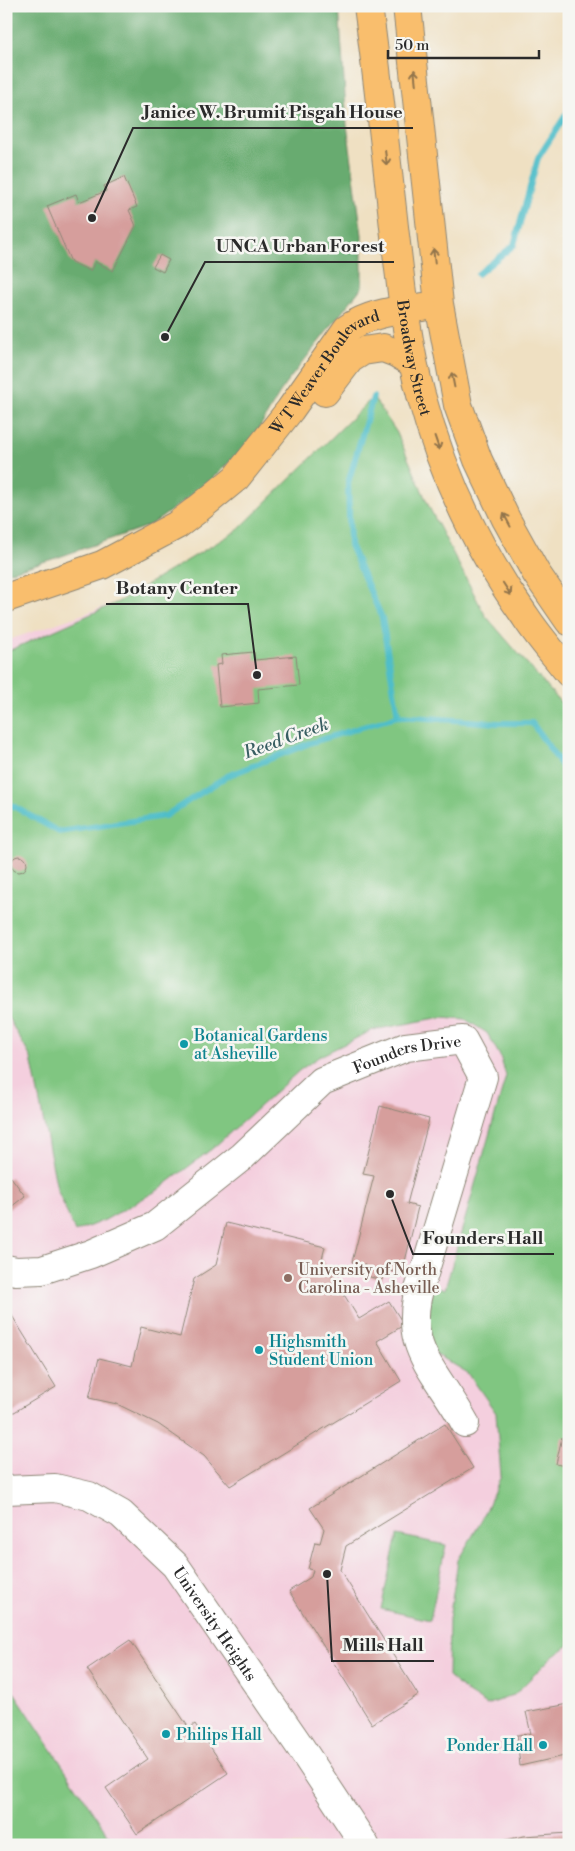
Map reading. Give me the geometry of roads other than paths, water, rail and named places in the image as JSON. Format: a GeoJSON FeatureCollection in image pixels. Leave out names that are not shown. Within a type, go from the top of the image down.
{"type":"FeatureCollection","features":[{"type":"Feature","properties":{"kind":"main road","name":"Broadway Street"},"geometry":{"type":"LineString","coordinates":[[368,6],[404,310],[413,363],[422,397],[442,458],[472,526],[498,574],[525,617],[569,673]]}},
{"type":"Feature","properties":{"kind":"main road","name":"Broadway Street"},"geometry":{"type":"LineString","coordinates":[[407,6],[439,304],[458,405],[478,460],[506,519],[536,572],[569,621]]}},
{"type":"Feature","properties":{"kind":"main road","name":"W T Weaver Boulevard"},"geometry":{"type":"LineString","coordinates":[[236,478],[290,410],[347,329],[358,321],[375,315],[439,304]]}},
{"type":"Feature","properties":{"kind":"main road","name":"W T Weaver Boulevard"},"geometry":{"type":"LineString","coordinates":[[6,598],[102,565],[177,525],[236,478],[281,449],[350,359],[364,351],[383,348],[396,352],[413,363]]}},
{"type":"Feature","properties":{"kind":"street","name":"Founders Drive"},"geometry":{"type":"LineString","coordinates":[[6,1269],[16,1271],[42,1270],[91,1254],[155,1226],[243,1156],[322,1080],[406,1047],[463,1040],[482,1077],[416,1298],[414,1329],[425,1361],[465,1423]]}},
{"type":"Feature","properties":{"kind":"street","name":"University Heights"},"geometry":{"type":"LineString","coordinates":[[6,1490],[55,1488],[89,1496],[121,1514],[175,1566],[299,1745],[365,1845]]}},
{"type":"Feature","properties":{"kind":"waterway"},"geometry":{"type":"LineString","coordinates":[[478,274],[514,245],[538,158],[569,110]]}},
{"type":"Feature","properties":{"kind":"waterway"},"geometry":{"type":"LineString","coordinates":[[373,397],[348,483],[350,545],[382,618],[398,716]]}},
{"type":"Feature","properties":{"kind":"waterway","name":"Reed Creek"},"geometry":{"type":"LineString","coordinates":[[6,802],[59,832],[165,816],[227,776],[310,743],[398,716],[497,723],[532,723],[569,776]]}},
{"type":"Feature","properties":{"kind":"place","name":"Janice W. Brumit Pisgah House"},"geometry":{"type":"Point","coordinates":[92,218]}},
{"type":"Feature","properties":{"kind":"place","name":"UNCA Urban Forest"},"geometry":{"type":"Point","coordinates":[165,337]}},
{"type":"Feature","properties":{"kind":"place","name":"Botany Center"},"geometry":{"type":"Point","coordinates":[257,675]}},
{"type":"Feature","properties":{"kind":"place","name":"Botanical Gardens at Asheville"},"geometry":{"type":"Point","coordinates":[184,1044]}},
{"type":"Feature","properties":{"kind":"place","name":"Founders Hall"},"geometry":{"type":"Point","coordinates":[390,1194]}},
{"type":"Feature","properties":{"kind":"place","name":"University of North Carolina - Asheville"},"geometry":{"type":"Point","coordinates":[288,1278]}},
{"type":"Feature","properties":{"kind":"place","name":"Highsmith Student Union"},"geometry":{"type":"Point","coordinates":[259,1350]}},
{"type":"Feature","properties":{"kind":"place","name":"Mills Hall"},"geometry":{"type":"Point","coordinates":[327,1574]}},
{"type":"Feature","properties":{"kind":"place","name":"Philips Hall"},"geometry":{"type":"Point","coordinates":[166,1734]}},
{"type":"Feature","properties":{"kind":"place","name":"Ponder Hall"},"geometry":{"type":"Point","coordinates":[543,1745]}}]}
